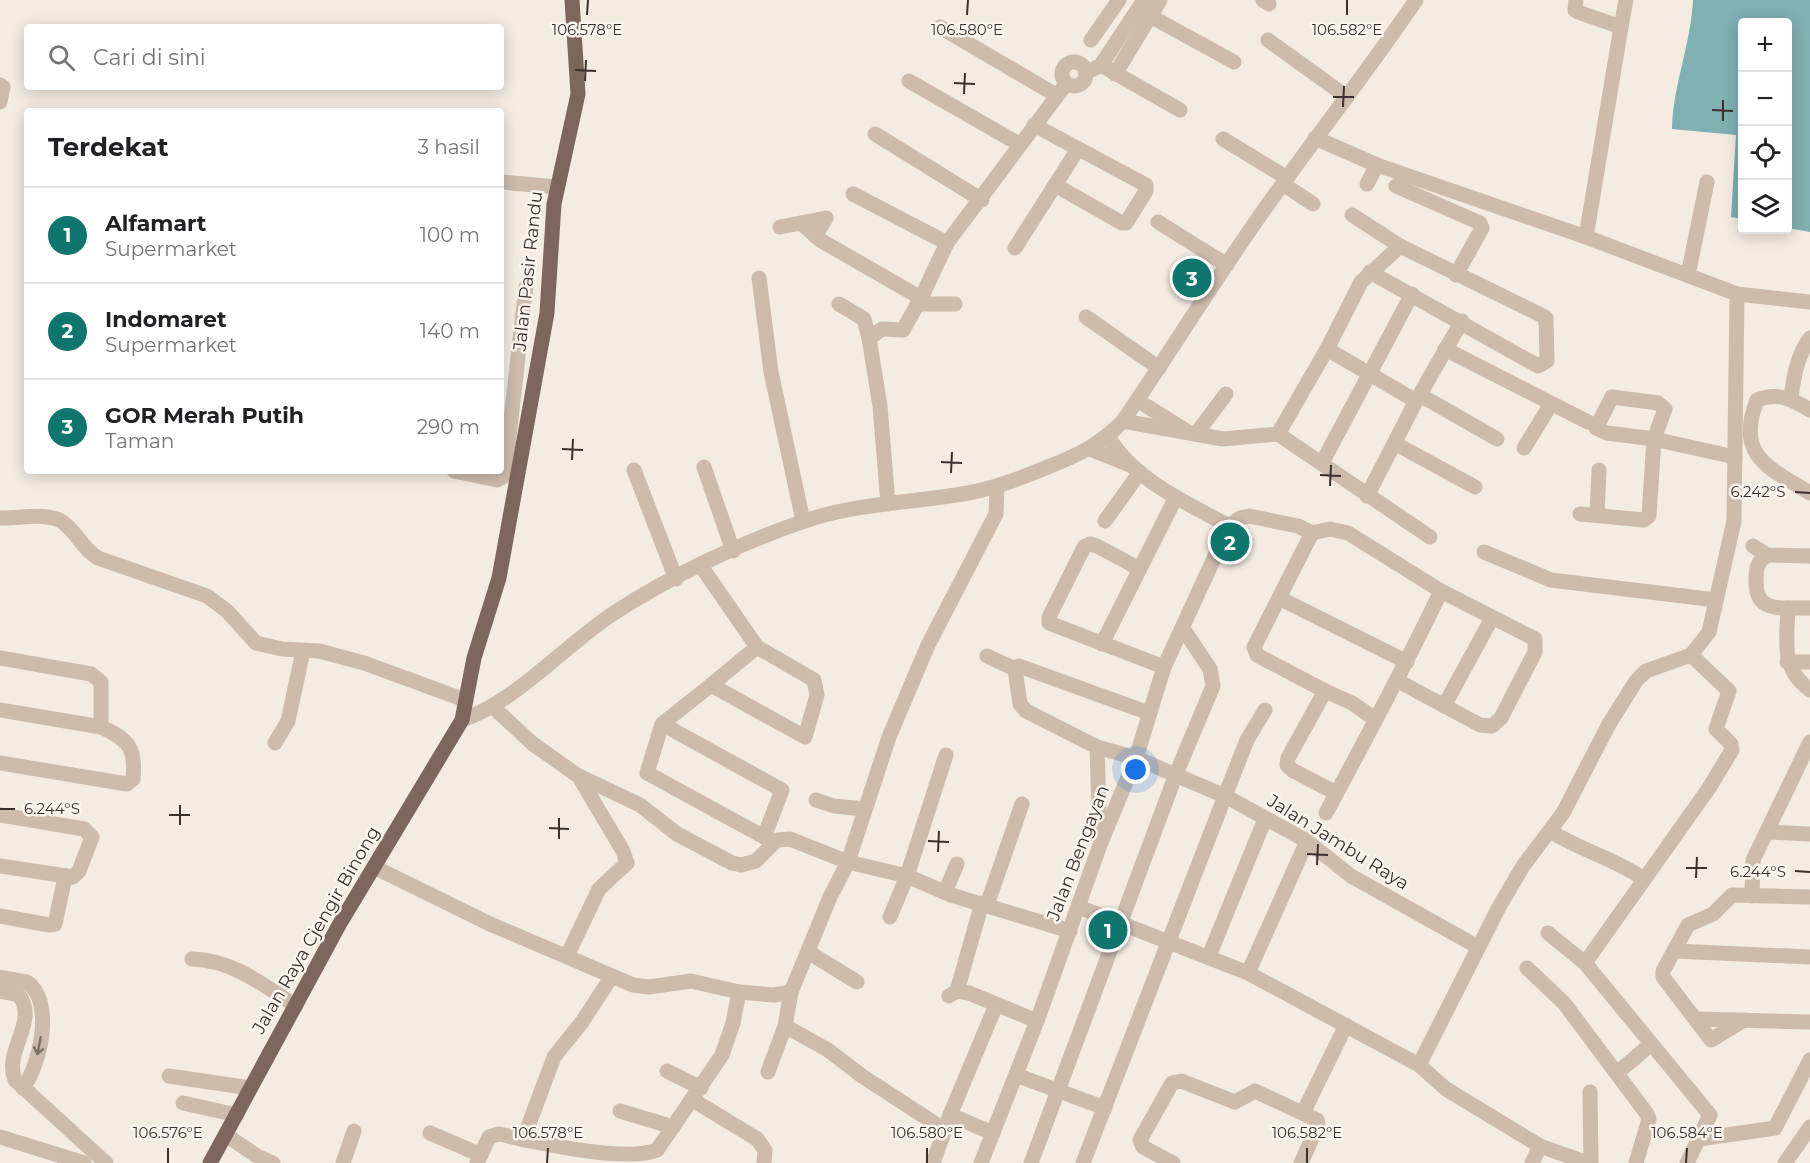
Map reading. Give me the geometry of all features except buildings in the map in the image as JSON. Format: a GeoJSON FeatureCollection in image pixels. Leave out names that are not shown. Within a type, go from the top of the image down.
{"type":"FeatureCollection","features":[{"type":"Feature","properties":{"kind":"main road","name":"Jalan Pasir Randu"},"geometry":{"type":"LineString","coordinates":[[462,720],[474,658],[499,578],[547,313],[551,226],[557,187],[578,94],[572,0]]}},
{"type":"Feature","properties":{"kind":"main road","name":"Jalan Raya Cjengir Binong"},"geometry":{"type":"LineString","coordinates":[[210,1163],[237,1115],[249,1088],[374,867],[462,720]]}},
{"type":"Feature","properties":{"kind":"street"},"geometry":{"type":"LineString","coordinates":[[1091,40],[1119,0]]}},
{"type":"Feature","properties":{"kind":"street"},"geometry":{"type":"LineString","coordinates":[[839,304],[882,329],[903,330],[946,243],[982,200],[1019,144],[1061,89],[1061,73],[1068,63],[1080,63],[1086,73],[1101,64],[1144,0]]}},
{"type":"Feature","properties":{"kind":"street"},"geometry":{"type":"LineString","coordinates":[[1115,74],[1160,0]]}},
{"type":"Feature","properties":{"kind":"street"},"geometry":{"type":"LineString","coordinates":[[462,720],[493,707],[615,612],[733,551],[803,521],[888,504],[970,493],[997,486],[1072,458],[1108,436],[1123,421],[1285,181],[1416,0]]}},
{"type":"Feature","properties":{"kind":"street"},"geometry":{"type":"LineString","coordinates":[[1576,0],[1575,10],[1578,12],[1621,27]]}},
{"type":"Feature","properties":{"kind":"street"},"geometry":{"type":"LineString","coordinates":[[1586,237],[1626,0]]}},
{"type":"Feature","properties":{"kind":"street"},"geometry":{"type":"LineString","coordinates":[[1150,16],[1234,62]]}},
{"type":"Feature","properties":{"kind":"street"},"geometry":{"type":"LineString","coordinates":[[940,27],[1061,89]]}},
{"type":"Feature","properties":{"kind":"street"},"geometry":{"type":"LineString","coordinates":[[1268,40],[1347,97]]}},
{"type":"Feature","properties":{"kind":"street"},"geometry":{"type":"LineString","coordinates":[[1101,64],[1180,110]]}},
{"type":"Feature","properties":{"kind":"street"},"geometry":{"type":"LineString","coordinates":[[909,81],[1019,144]]}},
{"type":"Feature","properties":{"kind":"street"},"geometry":{"type":"LineString","coordinates":[[0,85],[3,90],[0,102]]}},
{"type":"Feature","properties":{"kind":"street"},"geometry":{"type":"LineString","coordinates":[[1034,125],[1146,185],[1146,191],[1126,223],[1122,223],[1055,185]]}},
{"type":"Feature","properties":{"kind":"street"},"geometry":{"type":"LineString","coordinates":[[875,134],[982,200]]}},
{"type":"Feature","properties":{"kind":"street"},"geometry":{"type":"LineString","coordinates":[[1315,138],[1377,165],[1586,237],[1737,294],[1810,302]]}},
{"type":"Feature","properties":{"kind":"street"},"geometry":{"type":"LineString","coordinates":[[1224,139],[1285,181],[1313,204]]}},
{"type":"Feature","properties":{"kind":"street"},"geometry":{"type":"LineString","coordinates":[[1014,248],[1078,148]]}},
{"type":"Feature","properties":{"kind":"street"},"geometry":{"type":"LineString","coordinates":[[1367,184],[1377,165]]}},
{"type":"Feature","properties":{"kind":"street"},"geometry":{"type":"LineString","coordinates":[[504,182],[557,187]]}},
{"type":"Feature","properties":{"kind":"street"},"geometry":{"type":"LineString","coordinates":[[1688,275],[1707,182]]}},
{"type":"Feature","properties":{"kind":"street"},"geometry":{"type":"LineString","coordinates":[[1396,186],[1480,223],[1482,228],[1456,275]]}},
{"type":"Feature","properties":{"kind":"street"},"geometry":{"type":"LineString","coordinates":[[853,194],[946,243]]}},
{"type":"Feature","properties":{"kind":"street"},"geometry":{"type":"LineString","coordinates":[[1352,215],[1400,246],[1546,318],[1547,361],[1538,366],[1462,321],[1371,272]]}},
{"type":"Feature","properties":{"kind":"street"},"geometry":{"type":"LineString","coordinates":[[1158,222],[1227,265]]}},
{"type":"Feature","properties":{"kind":"street"},"geometry":{"type":"LineString","coordinates":[[780,226],[801,224],[815,236],[919,301],[955,304]]}},
{"type":"Feature","properties":{"kind":"street"},"geometry":{"type":"LineString","coordinates":[[1278,434],[1327,349],[1353,296],[1371,272],[1400,246]]}},
{"type":"Feature","properties":{"kind":"street"},"geometry":{"type":"LineString","coordinates":[[935,268],[938,304]]}},
{"type":"Feature","properties":{"kind":"street"},"geometry":{"type":"LineString","coordinates":[[759,278],[771,372],[803,521]]}},
{"type":"Feature","properties":{"kind":"street"},"geometry":{"type":"LineString","coordinates":[[504,454],[507,387],[526,286]]}},
{"type":"Feature","properties":{"kind":"street"},"geometry":{"type":"LineString","coordinates":[[1322,463],[1371,375],[1412,294]]}},
{"type":"Feature","properties":{"kind":"street"},"geometry":{"type":"LineString","coordinates":[[1419,1065],[1478,947],[1523,866],[1550,831],[1579,786],[1609,724],[1636,681],[1646,671],[1691,655],[1709,632],[1734,521],[1737,294]]}},
{"type":"Feature","properties":{"kind":"street"},"geometry":{"type":"LineString","coordinates":[[1086,317],[1159,368]]}},
{"type":"Feature","properties":{"kind":"street"},"geometry":{"type":"LineString","coordinates":[[864,319],[880,406],[888,504]]}},
{"type":"Feature","properties":{"kind":"street"},"geometry":{"type":"LineString","coordinates":[[1367,496],[1418,398],[1462,321]]}},
{"type":"Feature","properties":{"kind":"street"},"geometry":{"type":"LineString","coordinates":[[869,338],[882,329]]}},
{"type":"Feature","properties":{"kind":"street"},"geometry":{"type":"LineString","coordinates":[[1791,399],[1793,377],[1804,346],[1810,338]]}},
{"type":"Feature","properties":{"kind":"street"},"geometry":{"type":"LineString","coordinates":[[1327,349],[1371,375],[1497,439]]}},
{"type":"Feature","properties":{"kind":"street"},"geometry":{"type":"LineString","coordinates":[[1445,349],[1588,422]]}},
{"type":"Feature","properties":{"kind":"street"},"geometry":{"type":"LineString","coordinates":[[507,387],[532,391]]}},
{"type":"Feature","properties":{"kind":"street"},"geometry":{"type":"LineString","coordinates":[[1192,433],[1226,394]]}},
{"type":"Feature","properties":{"kind":"street"},"geometry":{"type":"LineString","coordinates":[[1810,410],[1791,399],[1771,395],[1757,400],[1750,419],[1752,444],[1762,464],[1810,493]]}},
{"type":"Feature","properties":{"kind":"street"},"geometry":{"type":"LineString","coordinates":[[1137,400],[1192,433]]}},
{"type":"Feature","properties":{"kind":"street"},"geometry":{"type":"LineString","coordinates":[[1524,448],[1551,404]]}},
{"type":"Feature","properties":{"kind":"street"},"geometry":{"type":"LineString","coordinates":[[1123,421],[1223,440],[1278,434],[1430,537]]}},
{"type":"Feature","properties":{"kind":"street"},"geometry":{"type":"LineString","coordinates":[[1108,436],[1135,469]]}},
{"type":"Feature","properties":{"kind":"street"},"geometry":{"type":"LineString","coordinates":[[1580,514],[1648,518],[1654,439],[1736,457]]}},
{"type":"Feature","properties":{"kind":"street"},"geometry":{"type":"LineString","coordinates":[[1396,444],[1475,487]]}},
{"type":"Feature","properties":{"kind":"street"},"geometry":{"type":"LineString","coordinates":[[1090,449],[1135,469],[1176,497],[1229,526],[1240,518],[1249,516],[1298,526],[1312,533],[1330,529],[1348,533],[1441,591],[1534,639],[1536,646],[1501,718],[1492,726],[1480,725],[1398,681]]}},
{"type":"Feature","properties":{"kind":"street"},"geometry":{"type":"LineString","coordinates":[[704,467],[733,551]]}},
{"type":"Feature","properties":{"kind":"street"},"geometry":{"type":"LineString","coordinates":[[1105,521],[1135,469]]}},
{"type":"Feature","properties":{"kind":"street"},"geometry":{"type":"LineString","coordinates":[[634,470],[676,579]]}},
{"type":"Feature","properties":{"kind":"street"},"geometry":{"type":"LineString","coordinates":[[1597,516],[1599,470]]}},
{"type":"Feature","properties":{"kind":"street"},"geometry":{"type":"LineString","coordinates":[[468,474],[497,480],[503,477],[503,474]]}},
{"type":"Feature","properties":{"kind":"street"},"geometry":{"type":"LineString","coordinates":[[768,1072],[785,1026],[791,992],[848,862],[890,737],[928,645],[990,531],[996,514],[997,486]]}},
{"type":"Feature","properties":{"kind":"street"},"geometry":{"type":"LineString","coordinates":[[1102,644],[1138,568],[1176,497]]}},
{"type":"Feature","properties":{"kind":"street"},"geometry":{"type":"LineString","coordinates":[[0,518],[47,518],[62,522],[86,551],[98,558],[207,596],[227,611],[256,643],[269,647],[319,651],[364,663],[465,700]]}},
{"type":"Feature","properties":{"kind":"street","name":"Jalan Bengayan"},"geometry":{"type":"LineString","coordinates":[[981,1163],[1037,1021],[1100,845],[1136,758],[1164,668],[1184,630],[1229,526]]}},
{"type":"Feature","properties":{"kind":"street"},"geometry":{"type":"LineString","coordinates":[[1312,533],[1254,651],[1325,691],[1352,703],[1375,719]]}},
{"type":"Feature","properties":{"kind":"street"},"geometry":{"type":"LineString","coordinates":[[1138,568],[1097,546],[1090,544],[1084,547],[1049,617],[1049,623],[1164,668]]}},
{"type":"Feature","properties":{"kind":"street"},"geometry":{"type":"LineString","coordinates":[[1753,546],[1767,555],[1810,556]]}},
{"type":"Feature","properties":{"kind":"street"},"geometry":{"type":"LineString","coordinates":[[1484,552],[1551,579],[1716,600]]}},
{"type":"Feature","properties":{"kind":"street"},"geometry":{"type":"LineString","coordinates":[[1767,555],[1759,561],[1756,570],[1756,595],[1761,602],[1776,608],[1810,608]]}},
{"type":"Feature","properties":{"kind":"street"},"geometry":{"type":"LineString","coordinates":[[701,566],[757,647],[814,680],[818,695],[805,737],[711,685]]}},
{"type":"Feature","properties":{"kind":"street"},"geometry":{"type":"LineString","coordinates":[[1326,813],[1375,719],[1398,681],[1441,591]]}},
{"type":"Feature","properties":{"kind":"street"},"geometry":{"type":"LineString","coordinates":[[1279,598],[1407,662]]}},
{"type":"Feature","properties":{"kind":"street"},"geometry":{"type":"LineString","coordinates":[[1788,608],[1787,662],[1808,683]]}},
{"type":"Feature","properties":{"kind":"street"},"geometry":{"type":"LineString","coordinates":[[1444,705],[1492,618]]}},
{"type":"Feature","properties":{"kind":"street"},"geometry":{"type":"LineString","coordinates":[[1031,1163],[1122,925],[1176,774],[1213,686],[1210,669],[1184,630]]}},
{"type":"Feature","properties":{"kind":"street"},"geometry":{"type":"LineString","coordinates":[[662,724],[782,790],[764,837],[647,773],[662,724],[757,647]]}},
{"type":"Feature","properties":{"kind":"street"},"geometry":{"type":"LineString","coordinates":[[275,743],[288,721],[303,651]]}},
{"type":"Feature","properties":{"kind":"street"},"geometry":{"type":"LineString","coordinates":[[1585,963],[1709,788],[1732,750],[1731,744],[1716,729],[1729,691],[1691,655]]}},
{"type":"Feature","properties":{"kind":"street"},"geometry":{"type":"LineString","coordinates":[[987,656],[1015,669],[1019,666],[1149,713]]}},
{"type":"Feature","properties":{"kind":"street"},"geometry":{"type":"LineString","coordinates":[[0,658],[91,674],[101,682],[101,727]]}},
{"type":"Feature","properties":{"kind":"street"},"geometry":{"type":"LineString","coordinates":[[1787,662],[1810,662]]}},
{"type":"Feature","properties":{"kind":"street","name":"Jalan Jambu Raya"},"geometry":{"type":"LineString","coordinates":[[1015,669],[1022,707],[1098,747],[1136,758],[1225,796],[1306,842],[1351,876],[1478,947]]}},
{"type":"Feature","properties":{"kind":"street"},"geometry":{"type":"LineString","coordinates":[[1325,691],[1288,758],[1287,765],[1336,793]]}},
{"type":"Feature","properties":{"kind":"street"},"geometry":{"type":"LineString","coordinates":[[493,707],[533,744],[577,775],[640,805],[677,834],[732,863],[741,866],[756,861],[777,840],[790,839],[848,862],[907,876],[945,892],[1013,915],[1070,931]]}},
{"type":"Feature","properties":{"kind":"street"},"geometry":{"type":"LineString","coordinates":[[0,710],[101,727],[114,732],[134,752],[131,783],[127,784],[0,763]]}},
{"type":"Feature","properties":{"kind":"street"},"geometry":{"type":"LineString","coordinates":[[1083,1163],[1247,740],[1265,710]]}},
{"type":"Feature","properties":{"kind":"street"},"geometry":{"type":"LineString","coordinates":[[1752,896],[1753,860],[1803,770],[1810,742]]}},
{"type":"Feature","properties":{"kind":"street"},"geometry":{"type":"LineString","coordinates":[[1098,747],[1100,845]]}},
{"type":"Feature","properties":{"kind":"street"},"geometry":{"type":"LineString","coordinates":[[890,917],[907,876],[946,755]]}},
{"type":"Feature","properties":{"kind":"street"},"geometry":{"type":"LineString","coordinates":[[567,956],[599,889],[627,863],[623,851],[577,775]]}},
{"type":"Feature","properties":{"kind":"street"},"geometry":{"type":"LineString","coordinates":[[816,800],[834,806],[866,809]]}},
{"type":"Feature","properties":{"kind":"street"},"geometry":{"type":"LineString","coordinates":[[1022,804],[953,994],[996,1005],[1037,1021]]}},
{"type":"Feature","properties":{"kind":"street"},"geometry":{"type":"LineString","coordinates":[[0,815],[84,829],[90,832],[92,842],[79,871],[73,877],[0,866]]}},
{"type":"Feature","properties":{"kind":"street"},"geometry":{"type":"LineString","coordinates":[[1209,956],[1265,819]]}},
{"type":"Feature","properties":{"kind":"street"},"geometry":{"type":"LineString","coordinates":[[1550,831],[1578,848],[1630,870],[1644,879]]}},
{"type":"Feature","properties":{"kind":"street"},"geometry":{"type":"LineString","coordinates":[[1767,832],[1810,834]]}},
{"type":"Feature","properties":{"kind":"street"},"geometry":{"type":"LineString","coordinates":[[1248,973],[1306,842]]}},
{"type":"Feature","properties":{"kind":"street"},"geometry":{"type":"LineString","coordinates":[[945,892],[957,864]]}},
{"type":"Feature","properties":{"kind":"street"},"geometry":{"type":"LineString","coordinates":[[374,867],[490,924],[633,985],[649,987],[691,981],[739,992],[774,995],[791,992]]}},
{"type":"Feature","properties":{"kind":"street"},"geometry":{"type":"LineString","coordinates":[[0,916],[49,925],[55,924],[65,877]]}},
{"type":"Feature","properties":{"kind":"street"},"geometry":{"type":"LineString","coordinates":[[1744,1020],[1711,1040],[1663,977],[1674,951],[1692,922],[1713,914],[1732,895],[1810,897]]}},
{"type":"Feature","properties":{"kind":"street"},"geometry":{"type":"LineString","coordinates":[[1079,907],[1248,973],[1419,1065],[1446,1089],[1540,1146],[1589,1163],[1590,1092]]}},
{"type":"Feature","properties":{"kind":"street"},"geometry":{"type":"LineString","coordinates":[[1548,933],[1585,963],[1650,1045],[1710,1115],[1688,1163]]}},
{"type":"Feature","properties":{"kind":"street"},"geometry":{"type":"LineString","coordinates":[[1674,951],[1810,957]]}},
{"type":"Feature","properties":{"kind":"street"},"geometry":{"type":"LineString","coordinates":[[807,952],[857,982]]}},
{"type":"Feature","properties":{"kind":"street"},"geometry":{"type":"LineString","coordinates":[[192,959],[212,960],[236,968],[296,1006]]}},
{"type":"Feature","properties":{"kind":"street"},"geometry":{"type":"LineString","coordinates":[[1527,968],[1564,1003],[1617,1073],[1648,1119],[1636,1163]]}},
{"type":"Feature","properties":{"kind":"street"},"geometry":{"type":"LineString","coordinates":[[524,1140],[554,1057],[582,1022],[612,976]]}},
{"type":"Feature","properties":{"kind":"street"},"geometry":{"type":"LineString","coordinates":[[0,977],[21,987]]}},
{"type":"Feature","properties":{"kind":"street"},"geometry":{"type":"LineString","coordinates":[[0,991],[31,984],[39,997],[43,1022],[34,1072],[23,1088]]}},
{"type":"Feature","properties":{"kind":"street"},"geometry":{"type":"LineString","coordinates":[[21,987],[26,1017],[12,1070],[15,1080],[101,1162]]}},
{"type":"Feature","properties":{"kind":"street"},"geometry":{"type":"LineString","coordinates":[[430,1133],[479,1159],[489,1137],[494,1135],[622,1159],[657,1150],[697,1094],[729,1041],[739,992]]}},
{"type":"Feature","properties":{"kind":"street"},"geometry":{"type":"LineString","coordinates":[[933,1163],[947,1123],[996,1005]]}},
{"type":"Feature","properties":{"kind":"street"},"geometry":{"type":"LineString","coordinates":[[1695,1019],[1810,1022]]}},
{"type":"Feature","properties":{"kind":"street"},"geometry":{"type":"LineString","coordinates":[[1303,1113],[1346,1025]]}},
{"type":"Feature","properties":{"kind":"street"},"geometry":{"type":"LineString","coordinates":[[785,1026],[828,1050],[862,1076],[947,1123],[993,1133]]}},
{"type":"Feature","properties":{"kind":"street"},"geometry":{"type":"LineString","coordinates":[[1617,1073],[1650,1045]]}},
{"type":"Feature","properties":{"kind":"street"},"geometry":{"type":"LineString","coordinates":[[1699,1139],[1775,1128],[1810,1060]]}},
{"type":"Feature","properties":{"kind":"street"},"geometry":{"type":"LineString","coordinates":[[667,1071],[757,1139],[765,1150],[764,1163]]}},
{"type":"Feature","properties":{"kind":"street"},"geometry":{"type":"LineString","coordinates":[[1016,1075],[1105,1108]]}},
{"type":"Feature","properties":{"kind":"street"},"geometry":{"type":"LineString","coordinates":[[170,1076],[249,1088]]}},
{"type":"Feature","properties":{"kind":"street"},"geometry":{"type":"LineString","coordinates":[[1173,1163],[1143,1147],[1140,1140],[1172,1083],[1181,1081],[1235,1102],[1255,1091],[1318,1122],[1302,1162]]}},
{"type":"Feature","properties":{"kind":"street"},"geometry":{"type":"LineString","coordinates":[[183,1103],[237,1115]]}},
{"type":"Feature","properties":{"kind":"street"},"geometry":{"type":"LineString","coordinates":[[620,1111],[673,1127]]}},
{"type":"Feature","properties":{"kind":"street"},"geometry":{"type":"LineString","coordinates":[[1785,1163],[1810,1127]]}},
{"type":"Feature","properties":{"kind":"street"},"geometry":{"type":"LineString","coordinates":[[343,1163],[354,1131]]}},
{"type":"Feature","properties":{"kind":"street"},"geometry":{"type":"LineString","coordinates":[[226,1135],[257,1156],[273,1163]]}},
{"type":"Feature","properties":{"kind":"street"},"geometry":{"type":"LineString","coordinates":[[0,1137],[84,1163]]}},
{"type":"Feature","properties":{"kind":"street"},"geometry":{"type":"LineString","coordinates":[[1532,1163],[1540,1146]]}},
{"type":"Feature","properties":{"kind":"water"},"geometry":{"type":"Polygon","coordinates":[[[1693,0],[1810,0],[1810,232],[1792,229],[1792,18],[1738,18],[1738,218],[1731,217],[1736,135],[1672,129],[1675,96],[1692,16],[1693,0]]]}},
{"type":"Feature","properties":{"kind":"place","name":"GOR Merah Putih"},"geometry":{"type":"Point","coordinates":[1192,278]}},
{"type":"Feature","properties":{"kind":"place","name":"Indomaret"},"geometry":{"type":"Point","coordinates":[1230,542]}},
{"type":"Feature","properties":{"kind":"place","name":"Alfamart"},"geometry":{"type":"Point","coordinates":[1108,930]}}]}
